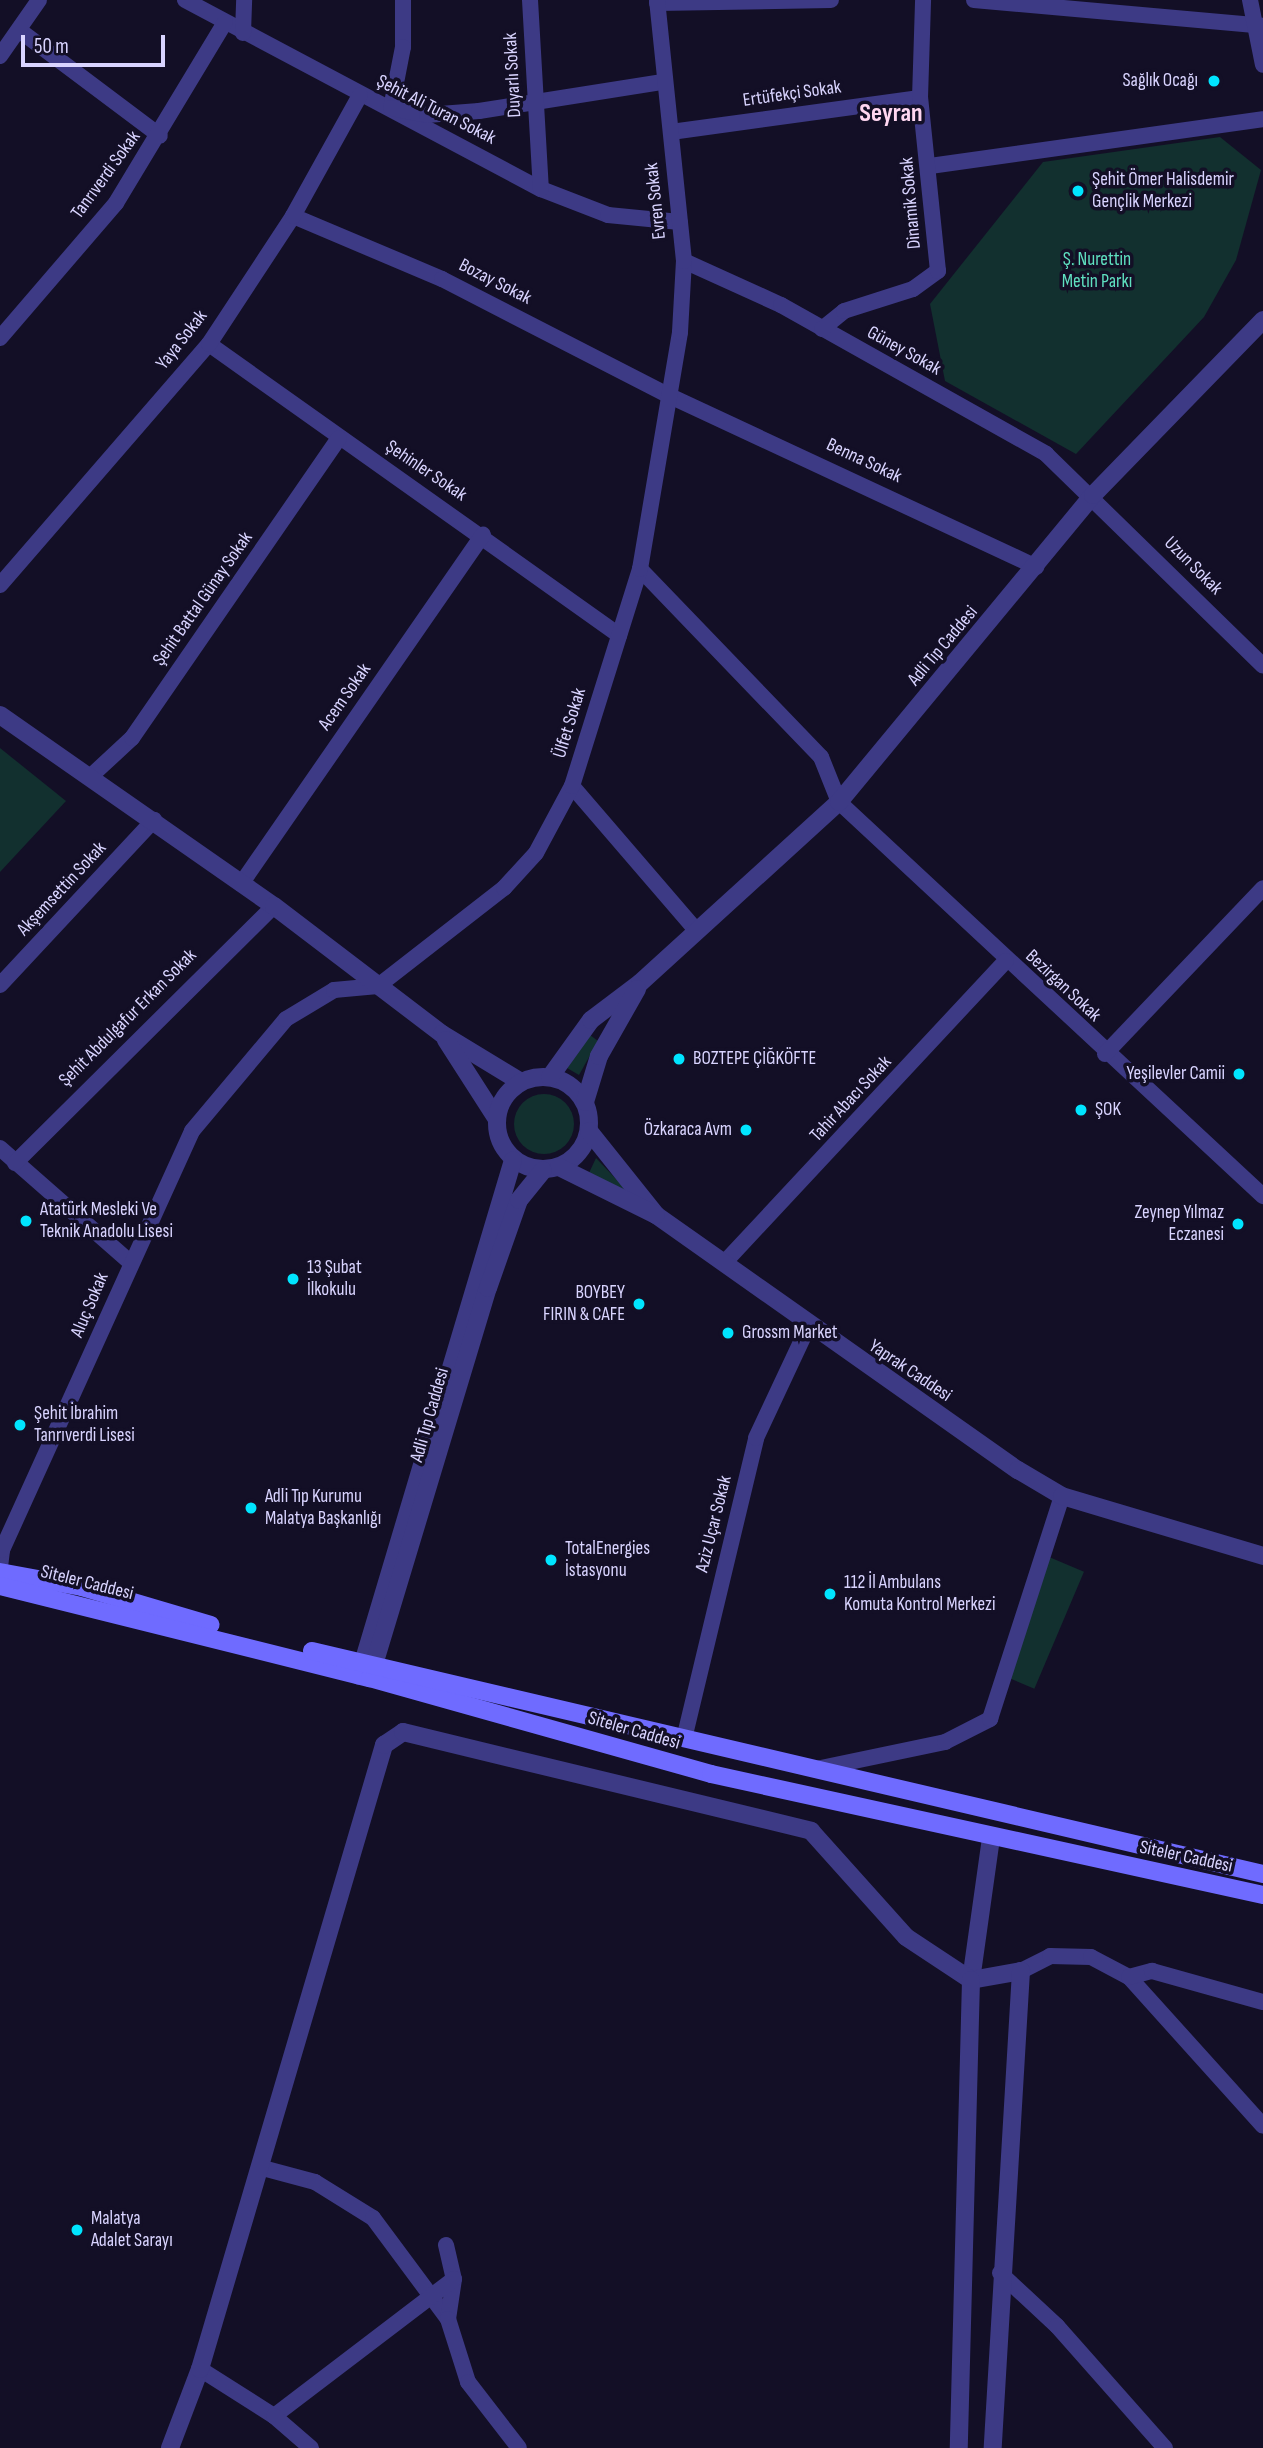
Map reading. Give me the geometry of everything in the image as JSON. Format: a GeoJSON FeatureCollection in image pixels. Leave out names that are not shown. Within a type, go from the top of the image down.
{"type":"FeatureCollection","features":[{"type":"Feature","properties":{"kind":"main road","name":"Siteler Caddesi"},"geometry":{"type":"LineString","coordinates":[[0,1570],[82,1587],[711,1774],[991,1838],[1263,1895]]}},
{"type":"Feature","properties":{"kind":"main road","name":"Siteler Caddesi"},"geometry":{"type":"LineString","coordinates":[[0,1586],[366,1671],[684,1739],[811,1771],[1263,1874]]}},
{"type":"Feature","properties":{"kind":"street"},"geometry":{"type":"LineString","coordinates":[[0,56],[39,0]]}},
{"type":"Feature","properties":{"kind":"street","name":"Şehit Ali Turan Sokak"},"geometry":{"type":"LineString","coordinates":[[185,0],[541,189],[608,215],[680,222]]}},
{"type":"Feature","properties":{"kind":"street"},"geometry":{"type":"LineString","coordinates":[[243,33],[244,0]]}},
{"type":"Feature","properties":{"kind":"street"},"geometry":{"type":"LineString","coordinates":[[403,0],[403,47],[391,108],[427,115],[663,82]]}},
{"type":"Feature","properties":{"kind":"street","name":"Duyarlı Sokak"},"geometry":{"type":"LineString","coordinates":[[530,0],[541,189]]}},
{"type":"Feature","properties":{"kind":"street"},"geometry":{"type":"LineString","coordinates":[[657,2],[829,0]]}},
{"type":"Feature","properties":{"kind":"street","name":"Dinamik Sokak"},"geometry":{"type":"LineString","coordinates":[[822,329],[844,311],[914,289],[938,271],[930,166],[920,98],[923,0]]}},
{"type":"Feature","properties":{"kind":"street"},"geometry":{"type":"LineString","coordinates":[[974,0],[1065,4],[1259,25]]}},
{"type":"Feature","properties":{"kind":"street"},"geometry":{"type":"LineString","coordinates":[[1250,0],[1259,25],[1263,65]]}},
{"type":"Feature","properties":{"kind":"street","name":"Evren Sokak"},"geometry":{"type":"LineString","coordinates":[[657,2],[663,82],[671,132],[684,261],[672,397]]}},
{"type":"Feature","properties":{"kind":"street","name":"Tanrıverdi Sokak"},"geometry":{"type":"LineString","coordinates":[[0,338],[116,204],[160,136],[225,22]]}},
{"type":"Feature","properties":{"kind":"street"},"geometry":{"type":"LineString","coordinates":[[19,30],[160,136]]}},
{"type":"Feature","properties":{"kind":"street","name":"Yaya Sokak"},"geometry":{"type":"LineString","coordinates":[[0,585],[209,344],[293,216],[360,95]]}},
{"type":"Feature","properties":{"kind":"street","name":"Ertüfekçi Sokak"},"geometry":{"type":"LineString","coordinates":[[671,132],[920,98]]}},
{"type":"Feature","properties":{"kind":"street"},"geometry":{"type":"LineString","coordinates":[[930,166],[1263,119]]}},
{"type":"Feature","properties":{"kind":"street","name":"Bozay Sokak"},"geometry":{"type":"LineString","coordinates":[[293,216],[442,279],[672,397]]}},
{"type":"Feature","properties":{"kind":"street","name":"Güney Sokak"},"geometry":{"type":"LineString","coordinates":[[684,261],[736,281],[1046,454],[1093,495]]}},
{"type":"Feature","properties":{"kind":"street","name":"Adli Tıp Caddesi"},"geometry":{"type":"LineString","coordinates":[[550,1077],[591,1020],[640,983],[839,802],[1093,495],[1263,320]]}},
{"type":"Feature","properties":{"kind":"street","name":"Şehinler Sokak"},"geometry":{"type":"LineString","coordinates":[[209,344],[339,438],[483,535],[619,635]]}},
{"type":"Feature","properties":{"kind":"street","name":"Benna Sokak"},"geometry":{"type":"LineString","coordinates":[[672,397],[1036,567]]}},
{"type":"Feature","properties":{"kind":"street","name":"Ülfet Sokak"},"geometry":{"type":"LineString","coordinates":[[378,986],[504,888],[536,853],[572,786],[640,569],[672,397]]}},
{"type":"Feature","properties":{"kind":"street","name":"Şehit Battal Günay Sokak"},"geometry":{"type":"LineString","coordinates":[[92,776],[132,737],[339,438]]}},
{"type":"Feature","properties":{"kind":"street","name":"Uzun Sokak"},"geometry":{"type":"LineString","coordinates":[[1093,495],[1259,655]]}},
{"type":"Feature","properties":{"kind":"street","name":"Acem Sokak"},"geometry":{"type":"LineString","coordinates":[[241,884],[483,535]]}},
{"type":"Feature","properties":{"kind":"street"},"geometry":{"type":"LineString","coordinates":[[640,569],[821,757],[839,802]]}},
{"type":"Feature","properties":{"kind":"street"},"geometry":{"type":"LineString","coordinates":[[0,715],[92,776],[274,906],[442,1034],[521,1082],[550,1077],[585,1102]]}},
{"type":"Feature","properties":{"kind":"street"},"geometry":{"type":"LineString","coordinates":[[572,786],[696,930]]}},
{"type":"Feature","properties":{"kind":"street","name":"Bezirgan Sokak"},"geometry":{"type":"LineString","coordinates":[[839,802],[1105,1054],[1263,1196]]}},
{"type":"Feature","properties":{"kind":"street","name":"Akşemsettin Sokak"},"geometry":{"type":"LineString","coordinates":[[0,985],[154,820]]}},
{"type":"Feature","properties":{"kind":"street"},"geometry":{"type":"LineString","coordinates":[[1105,1054],[1263,888]]}},
{"type":"Feature","properties":{"kind":"street","name":"Şehit Abdulgafur Erkan Sokak"},"geometry":{"type":"LineString","coordinates":[[15,1163],[274,906]]}},
{"type":"Feature","properties":{"kind":"street","name":"Tahir Abacı Sokak"},"geometry":{"type":"LineString","coordinates":[[724,1263],[1006,961]]}},
{"type":"Feature","properties":{"kind":"street","name":"Adli Tıp Caddesi"},"geometry":{"type":"LineString","coordinates":[[366,1671],[488,1288],[519,1200],[551,1169],[578,1153],[589,1131],[585,1102],[598,1056],[640,983]]}},
{"type":"Feature","properties":{"kind":"street","name":"Aluç Sokak"},"geometry":{"type":"LineString","coordinates":[[0,1570],[2,1550],[192,1131],[234,1074],[286,1019],[334,990],[378,986]]}},
{"type":"Feature","properties":{"kind":"street"},"geometry":{"type":"LineString","coordinates":[[442,1034],[496,1118],[503,1148],[513,1160],[551,1169],[656,1215]]}},
{"type":"Feature","properties":{"kind":"street"},"geometry":{"type":"LineString","coordinates":[[496,1118],[521,1082]]}},
{"type":"Feature","properties":{"kind":"street","name":"Yaprak Caddesi"},"geometry":{"type":"LineString","coordinates":[[589,1131],[656,1215],[808,1327],[1062,1496],[1263,1556]]}},
{"type":"Feature","properties":{"kind":"street"},"geometry":{"type":"LineString","coordinates":[[0,1149],[131,1263]]}},
{"type":"Feature","properties":{"kind":"street","name":"Adli Tıp Caddesi"},"geometry":{"type":"LineString","coordinates":[[366,1671],[513,1160]]}},
{"type":"Feature","properties":{"kind":"street","name":"Aziz Uçar Sokak"},"geometry":{"type":"LineString","coordinates":[[684,1739],[756,1438],[808,1327]]}},
{"type":"Feature","properties":{"kind":"street"},"geometry":{"type":"LineString","coordinates":[[811,1771],[945,1742],[990,1719],[1062,1496]]}},
{"type":"Feature","properties":{"kind":"street"},"geometry":{"type":"LineString","coordinates":[[170,2448],[200,2369],[384,1745],[403,1732],[811,1831],[906,1937],[971,1980],[1021,1971],[1050,1956],[1091,1957],[1129,1977],[1263,2126]]}},
{"type":"Feature","properties":{"kind":"street"},"geometry":{"type":"LineString","coordinates":[[959,2448],[971,1980],[991,1838]]}},
{"type":"Feature","properties":{"kind":"street"},"geometry":{"type":"LineString","coordinates":[[993,2448],[1000,2273],[1021,1971]]}},
{"type":"Feature","properties":{"kind":"street"},"geometry":{"type":"LineString","coordinates":[[1129,1977],[1152,1972],[1263,2002]]}},
{"type":"Feature","properties":{"kind":"street"},"geometry":{"type":"LineString","coordinates":[[259,2167],[315,2182],[373,2218],[449,2319],[468,2382],[519,2448]]}},
{"type":"Feature","properties":{"kind":"street"},"geometry":{"type":"LineString","coordinates":[[446,2245],[454,2279],[449,2319]]}},
{"type":"Feature","properties":{"kind":"street"},"geometry":{"type":"LineString","coordinates":[[1000,2273],[1058,2326],[1165,2448]]}},
{"type":"Feature","properties":{"kind":"street"},"geometry":{"type":"LineString","coordinates":[[274,2416],[454,2279]]}},
{"type":"Feature","properties":{"kind":"street"},"geometry":{"type":"LineString","coordinates":[[200,2369],[274,2416],[312,2448]]}},
{"type":"Feature","properties":{"kind":"green space","name":"Ş. Nurettin Metin Parkı"},"geometry":{"type":"Polygon","coordinates":[[[1220,137],[1261,170],[1236,260],[1204,317],[1076,454],[945,381],[930,304],[1043,162],[1220,137]]]}},
{"type":"Feature","properties":{"kind":"green space"},"geometry":{"type":"Polygon","coordinates":[[[0,748],[66,801],[0,872],[0,748]]]}},
{"type":"Feature","properties":{"kind":"green space"},"geometry":{"type":"Polygon","coordinates":[[[590,1035],[598,1041],[579,1075],[567,1068],[590,1035]]]}},
{"type":"Feature","properties":{"kind":"green space"},"geometry":{"type":"Polygon","coordinates":[[[538,1094],[550,1094],[569,1107],[574,1124],[572,1136],[561,1149],[550,1154],[538,1154],[519,1141],[514,1130],[514,1118],[527,1099],[538,1094]]]}},
{"type":"Feature","properties":{"kind":"green space"},"geometry":{"type":"Polygon","coordinates":[[[596,1158],[634,1198],[589,1173],[596,1158]]]}},
{"type":"Feature","properties":{"kind":"green space"},"geometry":{"type":"Polygon","coordinates":[[[1049,1557],[1084,1572],[1034,1689],[999,1674],[1049,1557]]]}},
{"type":"Feature","properties":{"kind":"place","name":"Sağlık Ocağı"},"geometry":{"type":"Point","coordinates":[1214,81]}},
{"type":"Feature","properties":{"kind":"place","name":"Şehit Ömer Halisdemir Gençlik Merkezi"},"geometry":{"type":"Point","coordinates":[1078,191]}},
{"type":"Feature","properties":{"kind":"place","name":"BOZTEPE ÇİĞKÖFTE"},"geometry":{"type":"Point","coordinates":[679,1059]}},
{"type":"Feature","properties":{"kind":"place","name":"Yeşilevler Camii"},"geometry":{"type":"Point","coordinates":[1239,1074]}},
{"type":"Feature","properties":{"kind":"place","name":"ŞOK"},"geometry":{"type":"Point","coordinates":[1081,1110]}},
{"type":"Feature","properties":{"kind":"place","name":"Özkaraca Avm"},"geometry":{"type":"Point","coordinates":[746,1130]}},
{"type":"Feature","properties":{"kind":"place","name":"Atatürk Mesleki Ve Teknik Anadolu Lisesi"},"geometry":{"type":"Point","coordinates":[26,1221]}},
{"type":"Feature","properties":{"kind":"place","name":"Zeynep Yılmaz Eczanesi"},"geometry":{"type":"Point","coordinates":[1238,1224]}},
{"type":"Feature","properties":{"kind":"place","name":"13 Şubat İlkokulu"},"geometry":{"type":"Point","coordinates":[293,1279]}},
{"type":"Feature","properties":{"kind":"place","name":"BOYBEY FIRIN & CAFE"},"geometry":{"type":"Point","coordinates":[639,1304]}},
{"type":"Feature","properties":{"kind":"place","name":"Grossm Market"},"geometry":{"type":"Point","coordinates":[728,1333]}},
{"type":"Feature","properties":{"kind":"place","name":"Şehit İbrahim Tanrıverdi Lisesi"},"geometry":{"type":"Point","coordinates":[20,1425]}},
{"type":"Feature","properties":{"kind":"place","name":"Adli Tıp Kurumu Malatya Başkanlığı"},"geometry":{"type":"Point","coordinates":[251,1508]}},
{"type":"Feature","properties":{"kind":"place","name":"TotalEnergies İstasyonu"},"geometry":{"type":"Point","coordinates":[551,1560]}},
{"type":"Feature","properties":{"kind":"place","name":"112 İl Ambulans Komuta Kontrol Merkezi"},"geometry":{"type":"Point","coordinates":[830,1594]}},
{"type":"Feature","properties":{"kind":"place","name":"Malatya Adalet Sarayı"},"geometry":{"type":"Point","coordinates":[77,2230]}},
{"type":"Feature","properties":{"kind":"district","name":"Seyran"},"geometry":{"type":"Point","coordinates":[891,114]}}]}
